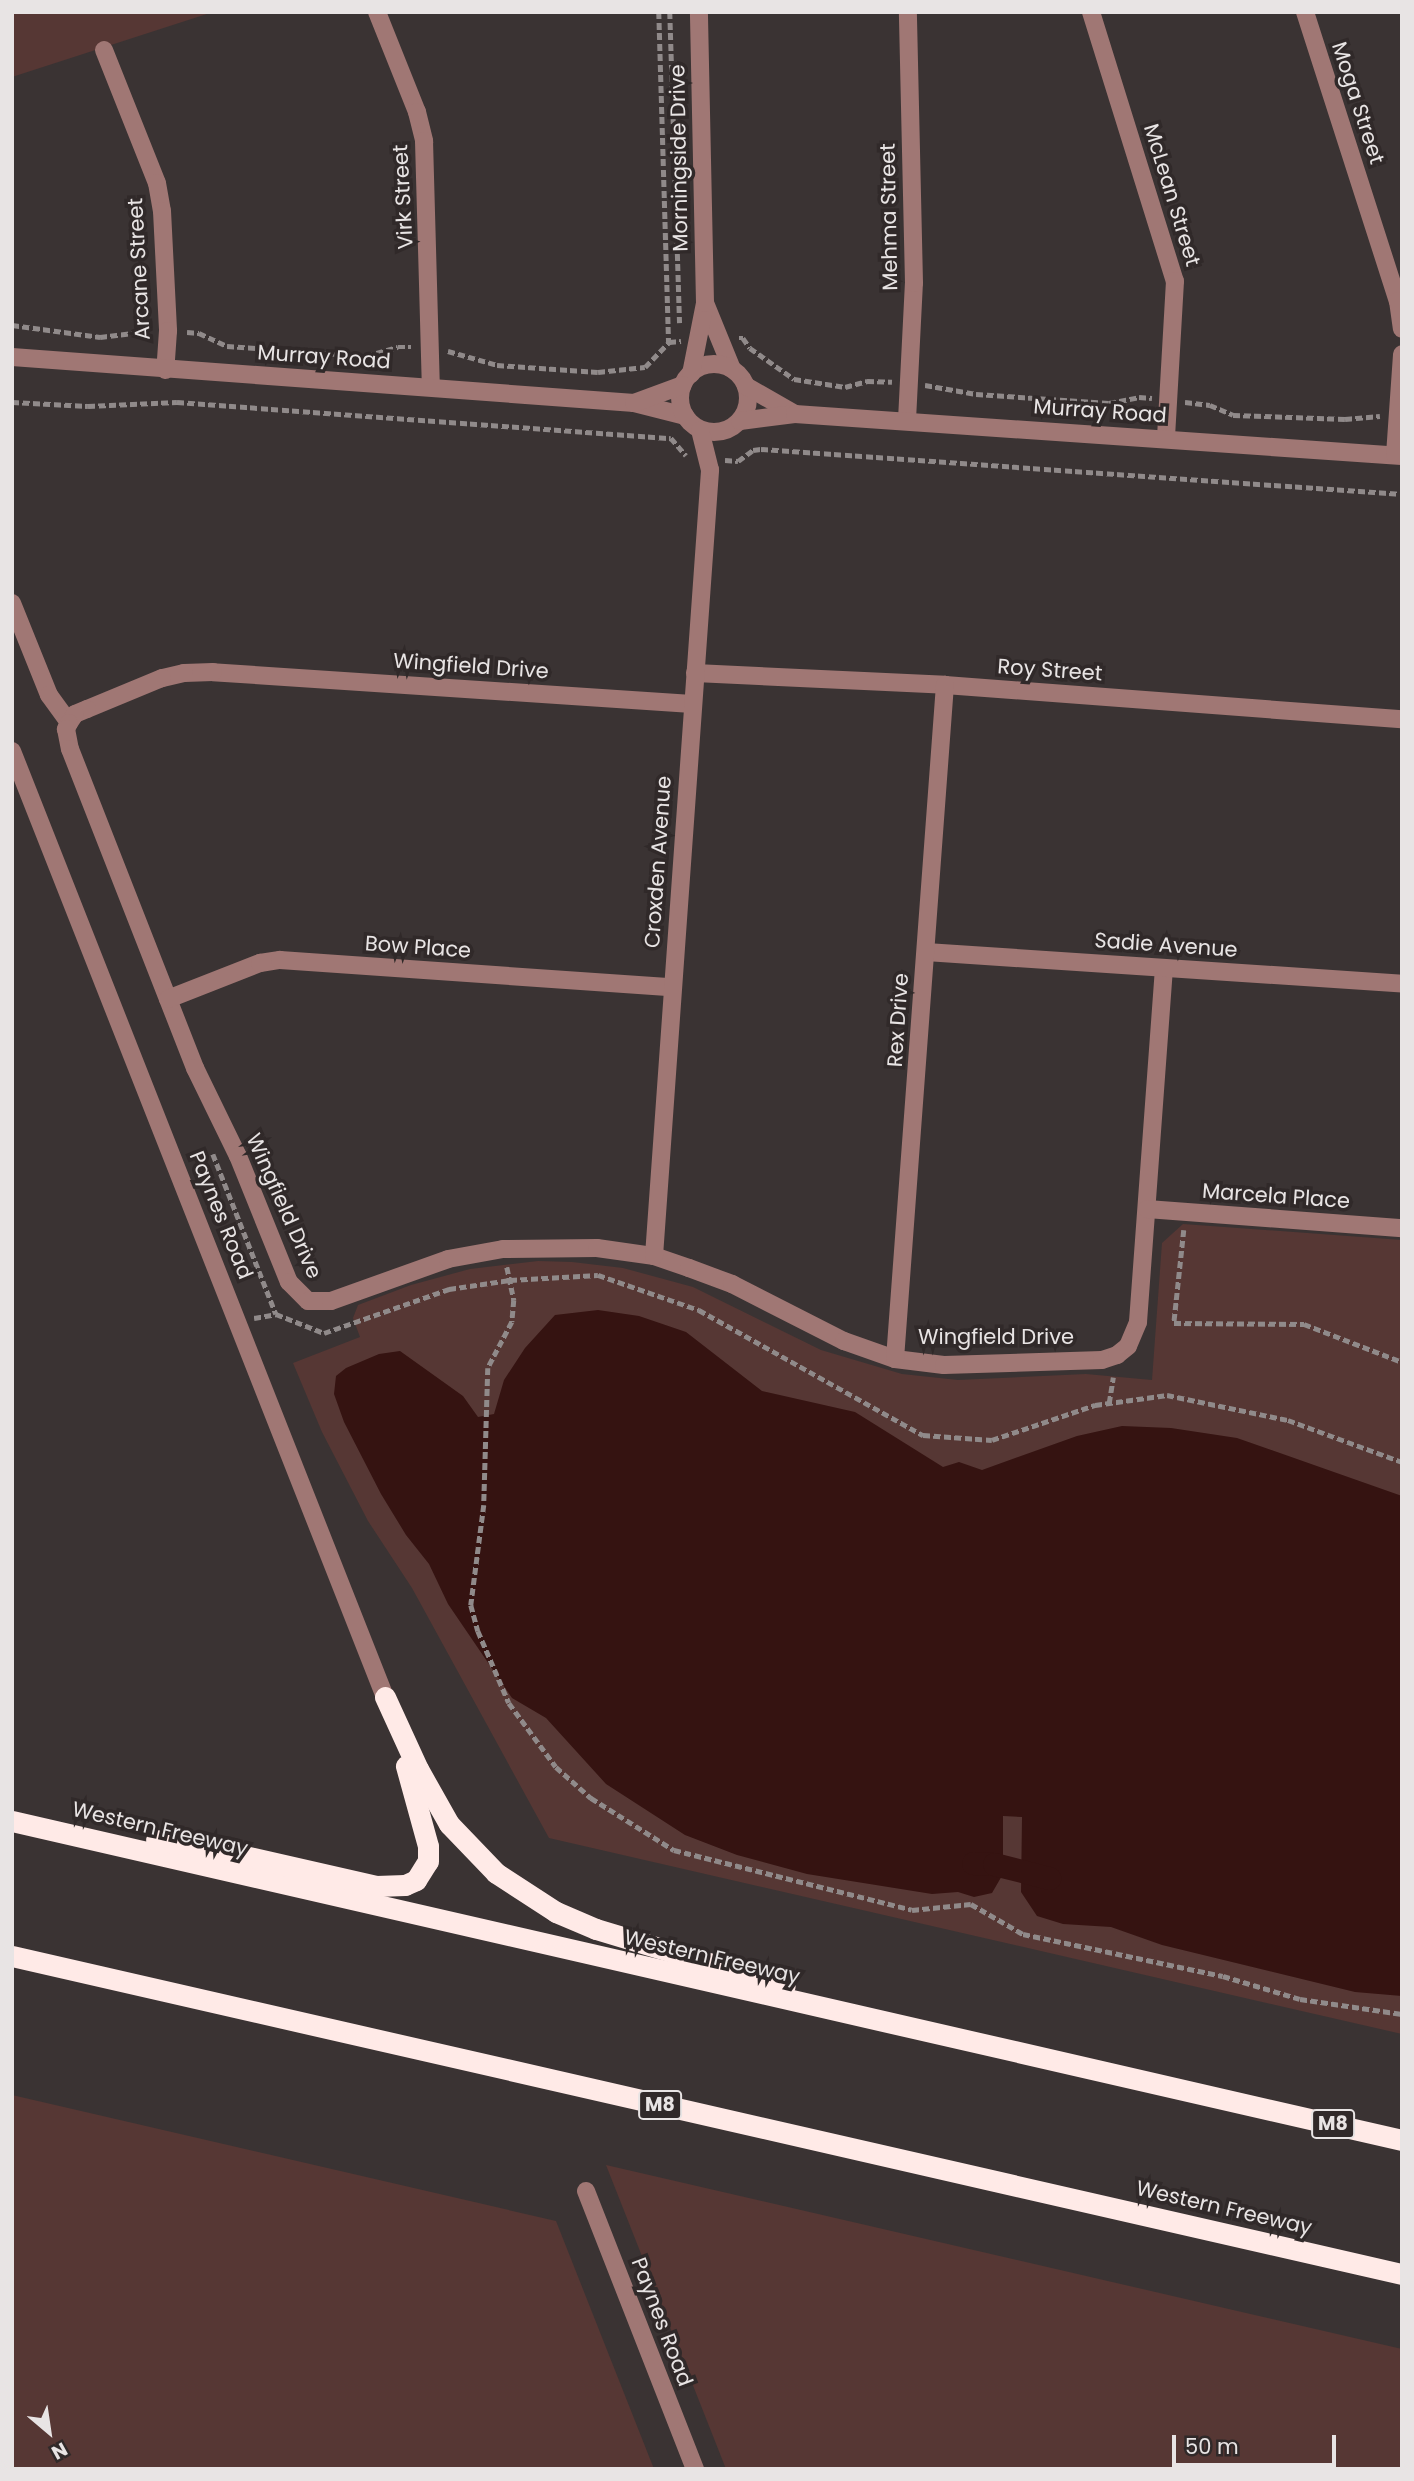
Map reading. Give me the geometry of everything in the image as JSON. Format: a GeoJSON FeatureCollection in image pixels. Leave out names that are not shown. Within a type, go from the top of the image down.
{"type":"FeatureCollection","features":[{"type":"Feature","properties":{"kind":"highway"},"geometry":{"type":"LineString","coordinates":[[12,1819],[231,1853],[376,1886],[405,1885],[424,1872],[428,1861],[428,1846],[385,1697]]}},
{"type":"Feature","properties":{"kind":"highway"},"geometry":{"type":"LineString","coordinates":[[385,1697],[418,1769],[449,1824],[496,1873],[556,1912],[596,1929],[676,1954],[1021,2054]]}},
{"type":"Feature","properties":{"kind":"highway","name":"Western Freeway"},"geometry":{"type":"LineString","coordinates":[[12,1819],[1402,2140]]}},
{"type":"Feature","properties":{"kind":"highway","name":"Western Freeway"},"geometry":{"type":"LineString","coordinates":[[12,1956],[1402,2274]]}},
{"type":"Feature","properties":{"kind":"street","name":"Virk Street"},"geometry":{"type":"LineString","coordinates":[[377,12],[417,112],[424,141],[431,387]]}},
{"type":"Feature","properties":{"kind":"street","name":"Morningside Drive"},"geometry":{"type":"LineString","coordinates":[[687,379],[705,303],[699,12]]}},
{"type":"Feature","properties":{"kind":"street","name":"Mehma Street"},"geometry":{"type":"LineString","coordinates":[[907,420],[914,283],[908,12]]}},
{"type":"Feature","properties":{"kind":"street","name":"McLean Street"},"geometry":{"type":"LineString","coordinates":[[1091,12],[1175,281],[1166,439]]}},
{"type":"Feature","properties":{"kind":"street","name":"Moga Street"},"geometry":{"type":"LineString","coordinates":[[1305,12],[1398,301],[1402,329]]}},
{"type":"Feature","properties":{"kind":"street","name":"Arcane Street"},"geometry":{"type":"LineString","coordinates":[[104,50],[159,192],[168,331],[165,370]]}},
{"type":"Feature","properties":{"kind":"street","name":"Morningside Drive"},"geometry":{"type":"LineString","coordinates":[[705,303],[732,369]]}},
{"type":"Feature","properties":{"kind":"street"},"geometry":{"type":"LineString","coordinates":[[1399,455],[1402,354]]}},
{"type":"Feature","properties":{"kind":"street","name":"Murray Road"},"geometry":{"type":"LineString","coordinates":[[12,357],[634,403],[685,416]]}},
{"type":"Feature","properties":{"kind":"street"},"geometry":{"type":"LineString","coordinates":[[718,364],[732,369],[746,386],[748,401],[736,424],[722,432],[700,430],[685,416],[680,395],[687,379],[707,365],[718,364]]}},
{"type":"Feature","properties":{"kind":"street","name":"Murray Road"},"geometry":{"type":"LineString","coordinates":[[634,403],[687,379]]}},
{"type":"Feature","properties":{"kind":"street","name":"Murray Road"},"geometry":{"type":"LineString","coordinates":[[746,386],[795,414]]}},
{"type":"Feature","properties":{"kind":"street","name":"Murray Road"},"geometry":{"type":"LineString","coordinates":[[736,424],[795,414],[1399,455]]}},
{"type":"Feature","properties":{"kind":"street","name":"Croxden Avenue"},"geometry":{"type":"LineString","coordinates":[[710,470],[736,424]]}},
{"type":"Feature","properties":{"kind":"street","name":"Croxden Avenue"},"geometry":{"type":"LineString","coordinates":[[654,1256],[671,987],[710,470],[700,430]]}},
{"type":"Feature","properties":{"kind":"street"},"geometry":{"type":"LineString","coordinates":[[12,603],[49,695],[69,723]]}},
{"type":"Feature","properties":{"kind":"street","name":"Wingfield Drive"},"geometry":{"type":"LineString","coordinates":[[692,704],[213,671],[162,678],[87,709],[75,715],[69,723],[66,729],[70,749],[199,1077],[238,1156],[289,1282],[298,1294],[317,1304],[331,1301],[448,1259],[503,1249],[597,1248],[654,1256],[732,1284],[803,1323],[895,1359],[957,1364],[1102,1360],[1117,1355],[1136,1334],[1164,968]]}},
{"type":"Feature","properties":{"kind":"street","name":"Roy Street"},"geometry":{"type":"LineString","coordinates":[[695,673],[945,685],[1402,719]]}},
{"type":"Feature","properties":{"kind":"street","name":"Rex Drive"},"geometry":{"type":"LineString","coordinates":[[895,1359],[945,685]]}},
{"type":"Feature","properties":{"kind":"street","name":"Paynes Road"},"geometry":{"type":"LineString","coordinates":[[12,751],[385,1697]]}},
{"type":"Feature","properties":{"kind":"street","name":"Sadie Avenue"},"geometry":{"type":"LineString","coordinates":[[926,952],[1402,984]]}},
{"type":"Feature","properties":{"kind":"street","name":"Bow Place"},"geometry":{"type":"LineString","coordinates":[[168,999],[260,963],[280,960],[671,987]]}},
{"type":"Feature","properties":{"kind":"street","name":"Marcela Place"},"geometry":{"type":"LineString","coordinates":[[1147,1209],[1402,1228]]}},
{"type":"Feature","properties":{"kind":"street","name":"Paynes Road"},"geometry":{"type":"LineString","coordinates":[[586,2191],[695,2469]]}},
{"type":"Feature","properties":{"kind":"path"},"geometry":{"type":"LineString","coordinates":[[659,12],[669,342]]}},
{"type":"Feature","properties":{"kind":"path"},"geometry":{"type":"LineString","coordinates":[[670,12],[681,341]]}},
{"type":"Feature","properties":{"kind":"path"},"geometry":{"type":"LineString","coordinates":[[1186,1212],[1174,1324],[1304,1324],[1402,1362]]}},
{"type":"Feature","properties":{"kind":"path"},"geometry":{"type":"LineString","coordinates":[[503,1249],[514,1300],[512,1322],[488,1368],[484,1505],[471,1605],[478,1631],[509,1703],[556,1767],[591,1798],[674,1850],[912,1910],[971,1904],[1023,1934],[1223,1976],[1300,1999],[1402,2014]]}},
{"type":"Feature","properties":{"kind":"path"},"geometry":{"type":"LineString","coordinates":[[239,1322],[276,1314],[324,1333],[449,1289],[510,1280],[598,1275],[699,1310],[923,1435],[992,1440],[1095,1405],[1167,1395],[1288,1420],[1402,1462]]}},
{"type":"Feature","properties":{"kind":"shaded area"},"geometry":{"type":"Polygon","coordinates":[[[12,12],[213,12],[12,77],[12,12]]]}},
{"type":"Feature","properties":{"kind":"shaded area"},"geometry":{"type":"Polygon","coordinates":[[[1183,1224],[1402,1240],[1402,2034],[549,1838],[412,1588],[368,1521],[322,1432],[293,1363],[360,1337],[353,1318],[358,1305],[411,1285],[470,1269],[538,1261],[623,1268],[693,1287],[821,1350],[902,1374],[958,1380],[1086,1374],[1152,1380],[1162,1243],[1183,1224]]]}},
{"type":"Feature","properties":{"kind":"shaded area"},"geometry":{"type":"Polygon","coordinates":[[[598,1310],[639,1316],[686,1332],[762,1391],[855,1412],[943,1467],[959,1462],[982,1470],[1077,1436],[1122,1426],[1171,1428],[1237,1438],[1402,1496],[1402,1996],[1355,1992],[1162,1945],[1111,1927],[1063,1924],[1037,1916],[1021,1892],[1022,1817],[1003,1816],[1003,1874],[992,1893],[974,1897],[958,1892],[932,1894],[807,1874],[737,1855],[685,1835],[606,1784],[546,1718],[512,1698],[448,1604],[429,1564],[406,1535],[381,1494],[344,1422],[334,1394],[336,1376],[346,1368],[379,1354],[400,1351],[463,1396],[478,1417],[494,1414],[504,1380],[525,1348],[555,1315],[598,1310]]]}},
{"type":"Feature","properties":{"kind":"shaded area"},"geometry":{"type":"Polygon","coordinates":[[[12,2095],[556,2221],[654,2469],[12,2469],[12,2095]]]}},
{"type":"Feature","properties":{"kind":"shaded area"},"geometry":{"type":"Polygon","coordinates":[[[606,2165],[1402,2349],[1402,2469],[726,2469],[606,2165]]]}},
{"type":"Feature","properties":{"kind":"waterway"},"geometry":{"type":"LineString","coordinates":[[973,1863],[994,1864],[1049,1878]]}}]}
